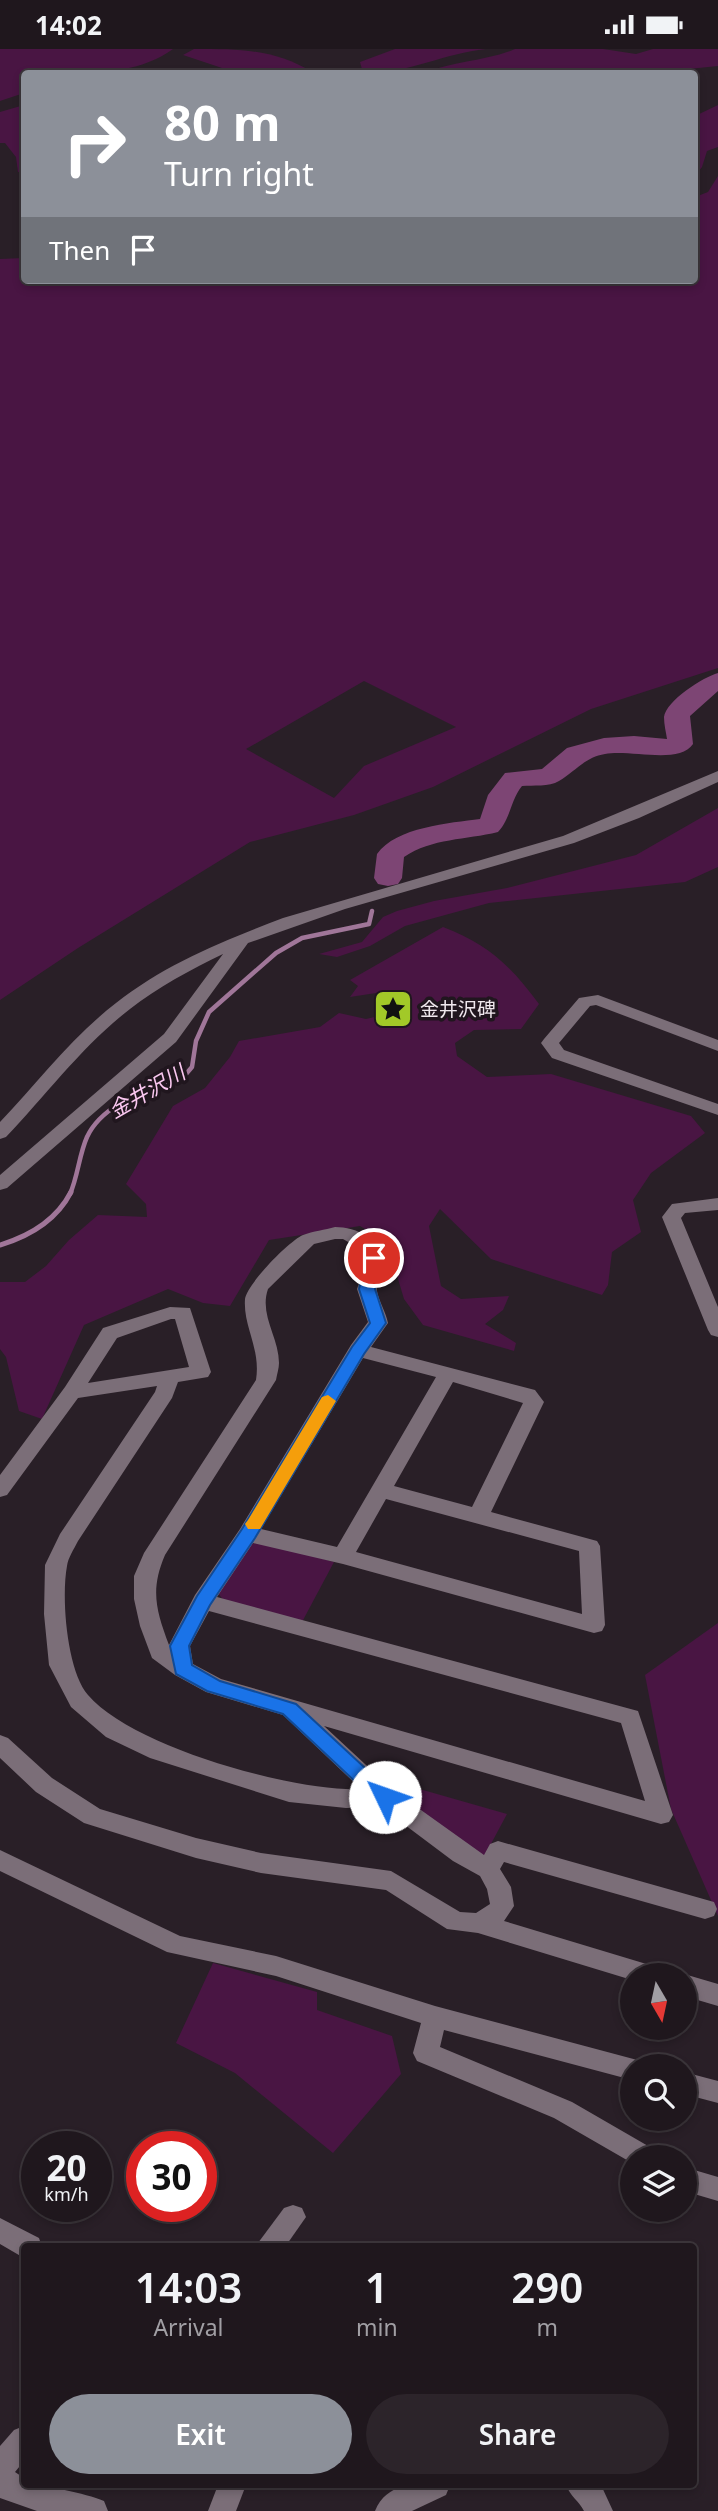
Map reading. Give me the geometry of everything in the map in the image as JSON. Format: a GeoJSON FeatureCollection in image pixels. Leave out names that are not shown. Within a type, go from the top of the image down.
{"type":"FeatureCollection","features":[{"type":"Feature","properties":{"kind":"street"},"geometry":{"type":"LineString","coordinates":[[0,1133],[75,1049],[140,993],[208,953],[244,936],[362,898],[547,847],[679,796],[718,776]]}},
{"type":"Feature","properties":{"kind":"street"},"geometry":{"type":"LineString","coordinates":[[0,1184],[40,1153],[170,1038],[244,936]]}},
{"type":"Feature","properties":{"kind":"street"},"geometry":{"type":"LineString","coordinates":[[718,1046],[598,1000],[585,1002],[550,1043],[558,1055],[718,1110]]}},
{"type":"Feature","properties":{"kind":"street"},"geometry":{"type":"LineString","coordinates":[[718,1204],[679,1208],[671,1217],[718,1330]]}},
{"type":"Feature","properties":{"kind":"street"},"geometry":{"type":"LineString","coordinates":[[183,1669],[179,1646],[203,1601],[248,1534],[358,1350],[378,1323],[367,1289],[374,1258],[370,1247],[347,1233],[319,1235],[307,1240],[259,1286],[255,1298],[256,1314],[269,1361],[266,1380],[155,1553],[145,1576],[147,1608],[160,1652],[183,1669],[214,1686],[661,1815],[630,1717],[203,1601]]}},
{"type":"Feature","properties":{"kind":"street"},"geometry":{"type":"LineString","coordinates":[[0,1490],[72,1392],[110,1333],[170,1313],[183,1313],[201,1372],[72,1392]]}},
{"type":"Feature","properties":{"kind":"street"},"geometry":{"type":"LineString","coordinates":[[358,1350],[528,1395],[534,1402],[479,1515]]}},
{"type":"Feature","properties":{"kind":"street"},"geometry":{"type":"LineString","coordinates":[[343,1556],[447,1375]]}},
{"type":"Feature","properties":{"kind":"street"},"geometry":{"type":"LineString","coordinates":[[169,1377],[165,1393],[68,1539],[56,1565],[55,1614],[60,1665],[79,1701],[114,1731],[150,1749],[289,1793],[346,1799],[385,1797]]}},
{"type":"Feature","properties":{"kind":"street"},"geometry":{"type":"LineString","coordinates":[[248,1534],[343,1556],[594,1625],[589,1546],[381,1490]]}},
{"type":"Feature","properties":{"kind":"street"},"geometry":{"type":"LineString","coordinates":[[290,1709],[385,1797],[461,1854],[488,1868],[499,1887],[502,1906],[494,1916],[478,1923]]}},
{"type":"Feature","properties":{"kind":"street"},"geometry":{"type":"LineString","coordinates":[[0,1745],[44,1785],[92,1816],[196,1848],[261,1863],[391,1881],[456,1922],[478,1923],[620,1966]]}},
{"type":"Feature","properties":{"kind":"street"},"geometry":{"type":"LineString","coordinates":[[488,1868],[498,1851],[705,1909]]}},
{"type":"Feature","properties":{"kind":"street"},"geometry":{"type":"LineString","coordinates":[[0,1860],[176,1945],[276,1966],[435,2017],[620,2066]]}},
{"type":"Feature","properties":{"kind":"street"},"geometry":{"type":"LineString","coordinates":[[697,1989],[718,1995]]}},
{"type":"Feature","properties":{"kind":"street"},"geometry":{"type":"LineString","coordinates":[[435,2017],[426,2053],[563,2111],[623,2145]]}},
{"type":"Feature","properties":{"kind":"street"},"geometry":{"type":"LineString","coordinates":[[697,2086],[718,2092]]}},
{"type":"Feature","properties":{"kind":"street"},"geometry":{"type":"LineString","coordinates":[[697,2183],[718,2189]]}},
{"type":"Feature","properties":{"kind":"street"},"geometry":{"type":"LineString","coordinates":[[271,2243],[293,2217]]}},
{"type":"Feature","properties":{"kind":"street"},"geometry":{"type":"LineString","coordinates":[[0,2230],[22,2243]]}},
{"type":"Feature","properties":{"kind":"street"},"geometry":{"type":"LineString","coordinates":[[0,2467],[21,2443]]}},
{"type":"Feature","properties":{"kind":"street"},"geometry":{"type":"LineString","coordinates":[[0,2476],[10,2488],[72,2508],[94,2511]]}},
{"type":"Feature","properties":{"kind":"street"},"geometry":{"type":"LineString","coordinates":[[222,2511],[231,2488]]}},
{"type":"Feature","properties":{"kind":"street"},"geometry":{"type":"LineString","coordinates":[[389,2511],[398,2502],[429,2488]]}},
{"type":"Feature","properties":{"kind":"street"},"geometry":{"type":"LineString","coordinates":[[584,2488],[590,2493],[599,2511]]}},
{"type":"Feature","properties":{"kind":"shaded area"},"geometry":{"type":"Polygon","coordinates":[[[0,49],[173,49],[157,59],[120,70],[21,70],[21,94],[0,101],[0,49]]]}},
{"type":"Feature","properties":{"kind":"shaded area"},"geometry":{"type":"Polygon","coordinates":[[[194,49],[257,52],[285,59],[308,70],[222,68],[183,55],[194,49]]]}},
{"type":"Feature","properties":{"kind":"shaded area"},"geometry":{"type":"Polygon","coordinates":[[[395,49],[486,49],[398,70],[362,70],[360,62],[395,49]]]}},
{"type":"Feature","properties":{"kind":"shaded area"},"geometry":{"type":"Polygon","coordinates":[[[515,49],[603,49],[636,54],[653,49],[718,49],[718,66],[679,70],[433,70],[515,49]]]}},
{"type":"Feature","properties":{"kind":"shaded area"},"geometry":{"type":"Polygon","coordinates":[[[718,105],[718,147],[707,151],[698,172],[698,115],[718,105]]]}},
{"type":"Feature","properties":{"kind":"shaded area"},"geometry":{"type":"Polygon","coordinates":[[[21,106],[21,172],[18,172],[16,157],[5,143],[0,143],[0,112],[21,106]]]}},
{"type":"Feature","properties":{"kind":"shaded area"},"geometry":{"type":"Polygon","coordinates":[[[718,176],[718,668],[591,709],[433,787],[354,815],[250,842],[78,948],[0,1000],[0,259],[21,258],[21,284],[698,284],[698,196],[708,192],[718,176]],[[364,681],[246,749],[334,798],[364,766],[456,727],[364,681]]]}},
{"type":"Feature","properties":{"kind":"shaded area"},"geometry":{"type":"Polygon","coordinates":[[[718,808],[718,867],[685,882],[489,903],[405,926],[370,946],[337,957],[319,954],[362,942],[383,917],[397,911],[434,901],[507,888],[636,855],[718,808]]]}},
{"type":"Feature","properties":{"kind":"shaded area"},"geometry":{"type":"Polygon","coordinates":[[[443,927],[486,949],[519,978],[539,1004],[521,1029],[474,1030],[455,1043],[457,1056],[487,1077],[551,1074],[691,1116],[705,1133],[651,1173],[633,1200],[641,1232],[612,1252],[608,1285],[602,1295],[491,1259],[440,1209],[429,1226],[441,1286],[461,1299],[509,1296],[503,1310],[485,1324],[516,1343],[514,1351],[423,1325],[404,1299],[387,1242],[360,1226],[269,1240],[230,1306],[203,1303],[168,1289],[84,1325],[42,1419],[19,1411],[6,1357],[0,1349],[0,1282],[25,1282],[46,1266],[69,1240],[98,1215],[147,1217],[146,1204],[126,1184],[173,1106],[205,1088],[239,1041],[320,1027],[339,1013],[366,1019],[387,1014],[389,1000],[376,993],[350,997],[358,986],[350,980],[443,927]]]}},
{"type":"Feature","properties":{"kind":"shaded area"},"geometry":{"type":"Polygon","coordinates":[[[263,1542],[334,1562],[302,1622],[224,1601],[218,1593],[250,1544],[263,1542]]]}},
{"type":"Feature","properties":{"kind":"shaded area"},"geometry":{"type":"Polygon","coordinates":[[[718,1623],[718,1916],[671,1809],[645,1675],[718,1623]]]}},
{"type":"Feature","properties":{"kind":"shaded area"},"geometry":{"type":"Polygon","coordinates":[[[381,1778],[507,1814],[485,1855],[479,1856],[416,1812],[381,1778]]]}},
{"type":"Feature","properties":{"kind":"shaded area"},"geometry":{"type":"Polygon","coordinates":[[[213,1963],[317,1992],[317,2010],[392,2036],[401,2074],[333,2153],[235,2073],[176,2043],[213,1963]]]}},
{"type":"Feature","properties":{"kind":"waterway","name":"金井沢川"},"geometry":{"type":"LineString","coordinates":[[388,878],[391,854],[404,845],[437,833],[488,826],[495,819],[501,795],[514,779],[549,776],[576,754],[604,746],[634,744],[675,748],[680,744],[677,714],[699,692],[718,681]]}},
{"type":"Feature","properties":{"kind":"waterway","name":"金井沢川"},"geometry":{"type":"LineString","coordinates":[[70,1193],[84,1144],[95,1125],[117,1105],[186,1074],[192,1067],[196,1041],[209,1012],[276,953],[302,938],[369,924],[372,911]]}},
{"type":"Feature","properties":{"kind":"waterway","name":"金井沢川"},"geometry":{"type":"LineString","coordinates":[[0,1245],[41,1226],[58,1211],[70,1193]]}},
{"type":"Feature","properties":{"kind":"slow traffic"},"geometry":{"type":"LineString","coordinates":[[254,1524],[328,1401]]}},
{"type":"Feature","properties":{"kind":"place","name":"金井沢碑"},"geometry":{"type":"Point","coordinates":[393,1009]}},
{"type":"Feature","properties":{"kind":"route"},"geometry":{"type":"LineString","coordinates":[[374,1258],[374,1268],[367,1289],[378,1323],[358,1350],[248,1534],[203,1601],[179,1646],[183,1669],[214,1686],[290,1709],[385,1797]]}}]}
